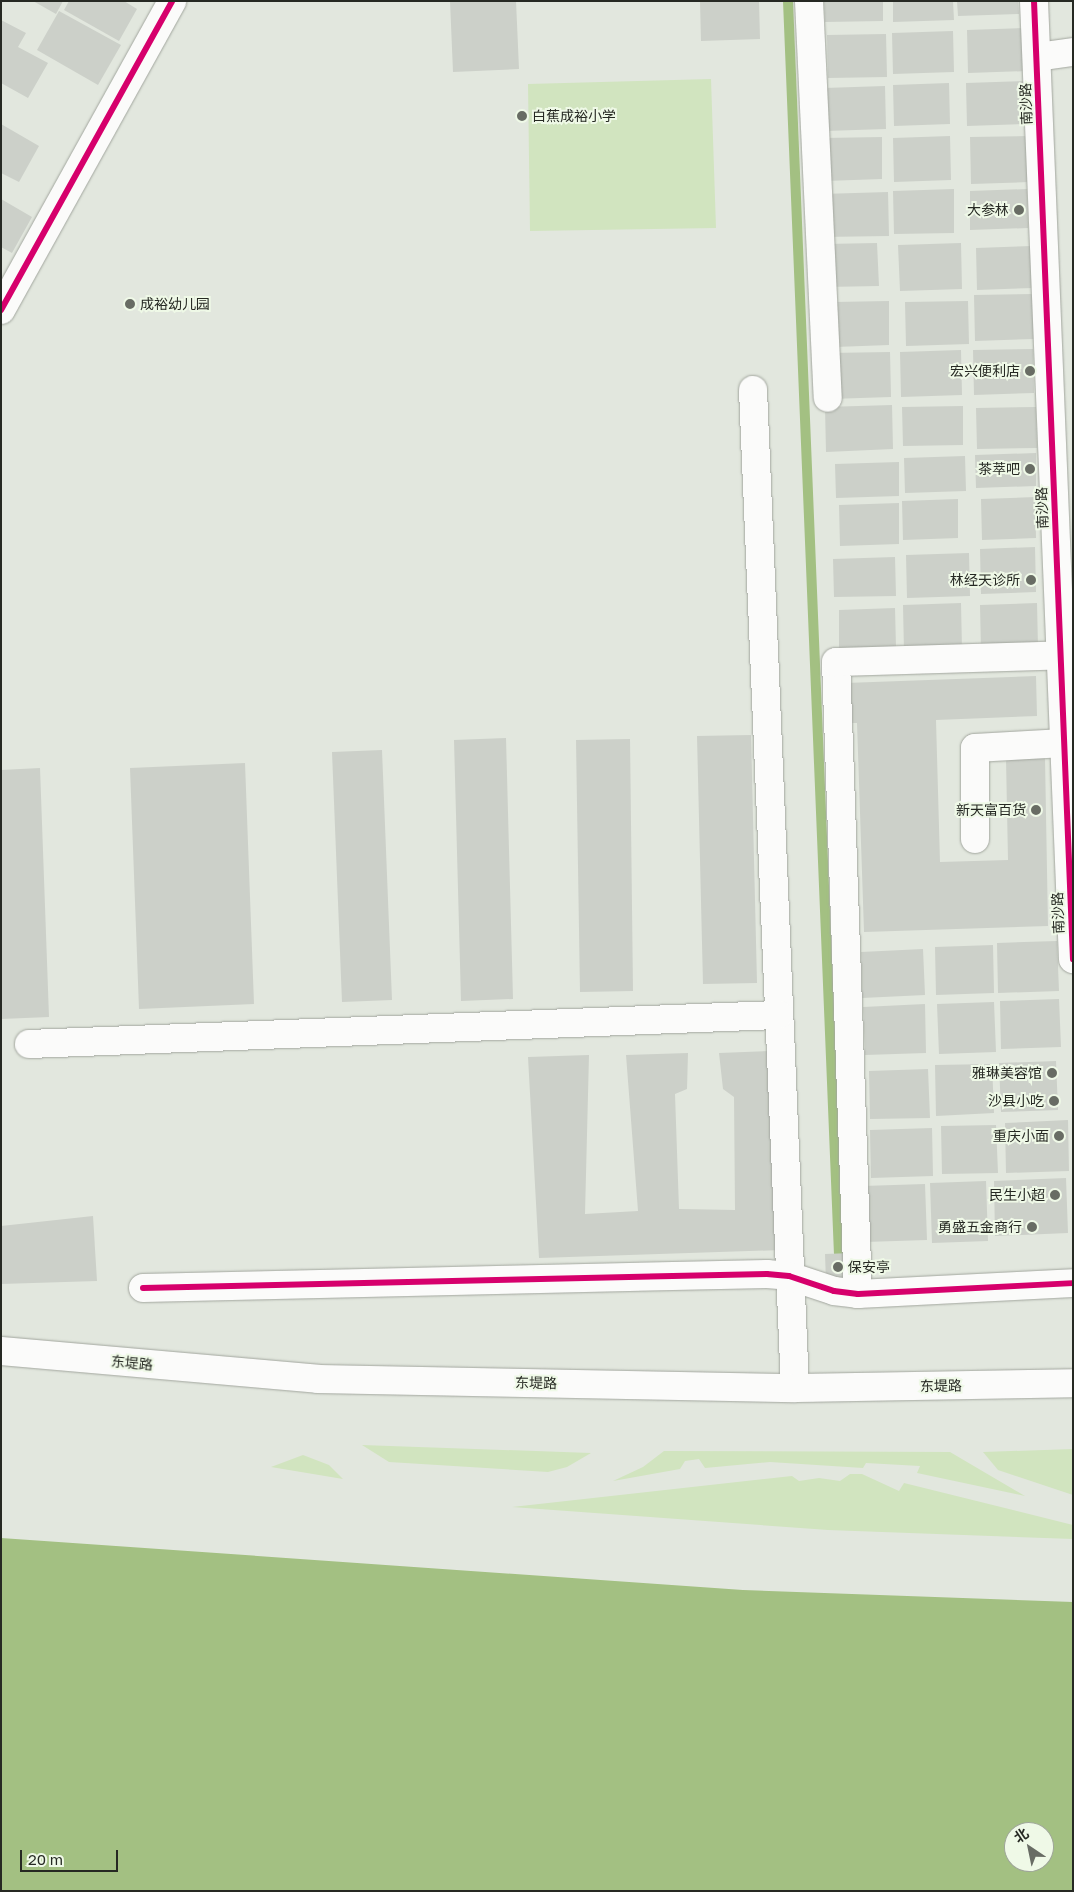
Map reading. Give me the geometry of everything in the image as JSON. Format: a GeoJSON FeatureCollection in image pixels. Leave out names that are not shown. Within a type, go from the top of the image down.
{"type":"FeatureCollection","features":[{"type":"Feature","properties":{"kind":"street"},"geometry":{"type":"LineString","coordinates":[[1,310],[172,1]]}},
{"type":"Feature","properties":{"kind":"street"},"geometry":{"type":"LineString","coordinates":[[809,1],[828,398]]}},
{"type":"Feature","properties":{"kind":"street","name":"南沙路"},"geometry":{"type":"LineString","coordinates":[[1034,1],[1067,656],[1064,743],[1073,959]]}},
{"type":"Feature","properties":{"kind":"street"},"geometry":{"type":"LineString","coordinates":[[1037,56],[1073,52]]}},
{"type":"Feature","properties":{"kind":"street"},"geometry":{"type":"LineString","coordinates":[[753,390],[795,1388]]}},
{"type":"Feature","properties":{"kind":"street"},"geometry":{"type":"LineString","coordinates":[[858,1294],[836,662],[1067,656]]}},
{"type":"Feature","properties":{"kind":"street"},"geometry":{"type":"LineString","coordinates":[[975,839],[975,748],[1064,743]]}},
{"type":"Feature","properties":{"kind":"street"},"geometry":{"type":"LineString","coordinates":[[29,1044],[778,1015]]}},
{"type":"Feature","properties":{"kind":"street"},"geometry":{"type":"LineString","coordinates":[[143,1288],[789,1276],[834,1291],[858,1294],[1073,1284]]}},
{"type":"Feature","properties":{"kind":"street","name":"东堤路"},"geometry":{"type":"LineString","coordinates":[[1,1351],[318,1379],[795,1388],[1073,1383]]}},
{"type":"Feature","properties":{"kind":"shaded area"},"geometry":{"type":"Polygon","coordinates":[[[711,79],[716,228],[530,231],[528,84],[711,79]]]}},
{"type":"Feature","properties":{"kind":"shaded area"},"geometry":{"type":"Polygon","coordinates":[[[362,1445],[591,1453],[567,1467],[548,1472],[389,1462],[362,1445]]]}},
{"type":"Feature","properties":{"kind":"shaded area"},"geometry":{"type":"Polygon","coordinates":[[[1073,1449],[1073,1495],[998,1470],[983,1452],[1073,1449]]]}},
{"type":"Feature","properties":{"kind":"shaded area"},"geometry":{"type":"Polygon","coordinates":[[[664,1451],[950,1452],[1025,1496],[917,1473],[920,1466],[866,1463],[863,1468],[770,1462],[705,1468],[699,1459],[685,1461],[680,1469],[613,1481],[643,1467],[664,1451]]]}},
{"type":"Feature","properties":{"kind":"shaded area"},"geometry":{"type":"Polygon","coordinates":[[[303,1455],[329,1465],[343,1479],[271,1467],[303,1455]]]}},
{"type":"Feature","properties":{"kind":"shaded area"},"geometry":{"type":"Polygon","coordinates":[[[850,1474],[862,1474],[899,1491],[904,1483],[1073,1525],[1073,1539],[828,1530],[512,1507],[792,1476],[799,1481],[819,1478],[840,1481],[850,1474]]]}},
{"type":"Feature","properties":{"kind":"shaded area"},"geometry":{"type":"Polygon","coordinates":[[[1,1538],[743,1590],[1073,1602],[1073,1891],[1,1891],[1,1538]]]}},
{"type":"Feature","properties":{"kind":"building"},"geometry":{"type":"Polygon","coordinates":[[[33,1],[63,1],[56,14],[33,1]]]}},
{"type":"Feature","properties":{"kind":"building"},"geometry":{"type":"Polygon","coordinates":[[[69,1],[124,1],[137,9],[119,41],[64,10],[69,1]]]}},
{"type":"Feature","properties":{"kind":"building"},"geometry":{"type":"Polygon","coordinates":[[[450,1],[516,1],[519,69],[453,72],[450,1]]]}},
{"type":"Feature","properties":{"kind":"building"},"geometry":{"type":"Polygon","coordinates":[[[700,1],[759,1],[760,39],[701,41],[700,1]]]}},
{"type":"Feature","properties":{"kind":"building"},"geometry":{"type":"Polygon","coordinates":[[[824,1],[883,1],[883,21],[825,22],[824,1]]]}},
{"type":"Feature","properties":{"kind":"building"},"geometry":{"type":"Polygon","coordinates":[[[893,1],[953,1],[954,20],[893,22],[893,1]]]}},
{"type":"Feature","properties":{"kind":"building"},"geometry":{"type":"Polygon","coordinates":[[[957,1],[1018,1],[1019,14],[958,16],[957,1]]]}},
{"type":"Feature","properties":{"kind":"building"},"geometry":{"type":"Polygon","coordinates":[[[59,11],[121,45],[98,85],[37,50],[59,11]]]}},
{"type":"Feature","properties":{"kind":"building"},"geometry":{"type":"Polygon","coordinates":[[[1,20],[26,33],[18,47],[48,63],[28,98],[1,83],[1,20]]]}},
{"type":"Feature","properties":{"kind":"building"},"geometry":{"type":"Polygon","coordinates":[[[1027,28],[1028,71],[968,73],[967,30],[1027,28]]]}},
{"type":"Feature","properties":{"kind":"building"},"geometry":{"type":"Polygon","coordinates":[[[953,31],[954,72],[893,74],[892,33],[953,31]]]}},
{"type":"Feature","properties":{"kind":"building"},"geometry":{"type":"Polygon","coordinates":[[[886,34],[887,77],[828,78],[827,35],[886,34]]]}},
{"type":"Feature","properties":{"kind":"building"},"geometry":{"type":"Polygon","coordinates":[[[1025,81],[1026,124],[967,126],[966,83],[1025,81]]]}},
{"type":"Feature","properties":{"kind":"building"},"geometry":{"type":"Polygon","coordinates":[[[949,83],[950,124],[894,126],[893,85],[949,83]]]}},
{"type":"Feature","properties":{"kind":"building"},"geometry":{"type":"Polygon","coordinates":[[[885,86],[886,129],[825,131],[824,88],[885,86]]]}},
{"type":"Feature","properties":{"kind":"building"},"geometry":{"type":"Polygon","coordinates":[[[1,124],[39,146],[19,182],[1,173],[1,124]]]}},
{"type":"Feature","properties":{"kind":"building"},"geometry":{"type":"Polygon","coordinates":[[[950,136],[951,180],[894,182],[893,138],[950,136]]]}},
{"type":"Feature","properties":{"kind":"building"},"geometry":{"type":"Polygon","coordinates":[[[1028,136],[1029,182],[971,184],[970,137],[1028,136]]]}},
{"type":"Feature","properties":{"kind":"building"},"geometry":{"type":"Polygon","coordinates":[[[882,137],[882,179],[825,181],[824,138],[882,137]]]}},
{"type":"Feature","properties":{"kind":"building"},"geometry":{"type":"Polygon","coordinates":[[[954,189],[954,233],[894,234],[893,191],[954,189]]]}},
{"type":"Feature","properties":{"kind":"building"},"geometry":{"type":"Polygon","coordinates":[[[1027,189],[1028,228],[970,230],[970,191],[1027,189]]]}},
{"type":"Feature","properties":{"kind":"building"},"geometry":{"type":"Polygon","coordinates":[[[888,192],[889,236],[822,237],[822,194],[888,192]]]}},
{"type":"Feature","properties":{"kind":"building"},"geometry":{"type":"Polygon","coordinates":[[[1,199],[32,217],[12,253],[1,247],[1,199]]]}},
{"type":"Feature","properties":{"kind":"building"},"geometry":{"type":"Polygon","coordinates":[[[877,243],[879,286],[826,287],[825,244],[877,243]]]}},
{"type":"Feature","properties":{"kind":"building"},"geometry":{"type":"Polygon","coordinates":[[[961,243],[962,289],[900,291],[898,245],[961,243]]]}},
{"type":"Feature","properties":{"kind":"building"},"geometry":{"type":"Polygon","coordinates":[[[1032,246],[1033,288],[977,290],[976,248],[1032,246]]]}},
{"type":"Feature","properties":{"kind":"building"},"geometry":{"type":"Polygon","coordinates":[[[1033,294],[1034,339],[975,341],[974,295],[1033,294]]]}},
{"type":"Feature","properties":{"kind":"building"},"geometry":{"type":"Polygon","coordinates":[[[889,301],[889,345],[835,347],[834,302],[889,301]]]}},
{"type":"Feature","properties":{"kind":"building"},"geometry":{"type":"Polygon","coordinates":[[[968,301],[969,344],[906,346],[905,302],[968,301]]]}},
{"type":"Feature","properties":{"kind":"building"},"geometry":{"type":"Polygon","coordinates":[[[1033,349],[1034,393],[974,395],[973,350],[1033,349]]]}},
{"type":"Feature","properties":{"kind":"building"},"geometry":{"type":"Polygon","coordinates":[[[961,350],[962,395],[901,397],[900,352],[961,350]]]}},
{"type":"Feature","properties":{"kind":"building"},"geometry":{"type":"Polygon","coordinates":[[[890,352],[891,397],[830,399],[829,353],[890,352]]]}},
{"type":"Feature","properties":{"kind":"building"},"geometry":{"type":"Polygon","coordinates":[[[892,405],[893,449],[826,452],[825,407],[892,405]]]}},
{"type":"Feature","properties":{"kind":"building"},"geometry":{"type":"Polygon","coordinates":[[[963,406],[963,445],[903,446],[902,407],[963,406]]]}},
{"type":"Feature","properties":{"kind":"building"},"geometry":{"type":"Polygon","coordinates":[[[1036,407],[1037,448],[977,449],[976,408],[1036,407]]]}},
{"type":"Feature","properties":{"kind":"building"},"geometry":{"type":"Polygon","coordinates":[[[1036,453],[1036,486],[976,488],[975,455],[1036,453]]]}},
{"type":"Feature","properties":{"kind":"building"},"geometry":{"type":"Polygon","coordinates":[[[965,456],[966,491],[905,493],[904,458],[965,456]]]}},
{"type":"Feature","properties":{"kind":"building"},"geometry":{"type":"Polygon","coordinates":[[[899,462],[899,496],[836,498],[835,464],[899,462]]]}},
{"type":"Feature","properties":{"kind":"building"},"geometry":{"type":"Polygon","coordinates":[[[1035,497],[1036,538],[982,540],[981,499],[1035,497]]]}},
{"type":"Feature","properties":{"kind":"building"},"geometry":{"type":"Polygon","coordinates":[[[958,499],[958,538],[903,540],[902,501],[958,499]]]}},
{"type":"Feature","properties":{"kind":"building"},"geometry":{"type":"Polygon","coordinates":[[[899,503],[899,544],[840,546],[839,505],[899,503]]]}},
{"type":"Feature","properties":{"kind":"building"},"geometry":{"type":"Polygon","coordinates":[[[1035,547],[1036,592],[981,594],[980,549],[1035,547]]]}},
{"type":"Feature","properties":{"kind":"building"},"geometry":{"type":"Polygon","coordinates":[[[969,553],[970,596],[907,598],[906,555],[969,553]]]}},
{"type":"Feature","properties":{"kind":"building"},"geometry":{"type":"Polygon","coordinates":[[[895,557],[896,596],[834,597],[833,559],[895,557]]]}},
{"type":"Feature","properties":{"kind":"building"},"geometry":{"type":"Polygon","coordinates":[[[961,603],[962,650],[904,652],[903,605],[961,603]]]}},
{"type":"Feature","properties":{"kind":"building"},"geometry":{"type":"Polygon","coordinates":[[[1037,603],[1038,648],[981,650],[980,605],[1037,603]]]}},
{"type":"Feature","properties":{"kind":"building"},"geometry":{"type":"Polygon","coordinates":[[[895,608],[896,648],[839,650],[839,610],[895,608]]]}},
{"type":"Feature","properties":{"kind":"building"},"geometry":{"type":"Polygon","coordinates":[[[1036,676],[1037,716],[936,720],[940,862],[1008,860],[1006,759],[1045,758],[1048,926],[864,932],[857,723],[847,723],[846,683],[1036,676]]]}},
{"type":"Feature","properties":{"kind":"building"},"geometry":{"type":"Polygon","coordinates":[[[751,735],[757,983],[703,984],[697,736],[751,735]]]}},
{"type":"Feature","properties":{"kind":"building"},"geometry":{"type":"Polygon","coordinates":[[[506,738],[513,999],[461,1001],[454,740],[506,738]]]}},
{"type":"Feature","properties":{"kind":"building"},"geometry":{"type":"Polygon","coordinates":[[[630,739],[633,991],[580,992],[576,740],[630,739]]]}},
{"type":"Feature","properties":{"kind":"building"},"geometry":{"type":"Polygon","coordinates":[[[382,750],[392,1000],[342,1002],[332,752],[382,750]]]}},
{"type":"Feature","properties":{"kind":"building"},"geometry":{"type":"Polygon","coordinates":[[[245,763],[254,1004],[139,1009],[130,768],[245,763]]]}},
{"type":"Feature","properties":{"kind":"building"},"geometry":{"type":"Polygon","coordinates":[[[40,768],[49,1017],[1,1019],[1,770],[40,768]]]}},
{"type":"Feature","properties":{"kind":"building"},"geometry":{"type":"Polygon","coordinates":[[[1057,941],[1059,991],[998,993],[997,943],[1057,941]]]}},
{"type":"Feature","properties":{"kind":"building"},"geometry":{"type":"Polygon","coordinates":[[[993,945],[994,993],[936,995],[935,947],[993,945]]]}},
{"type":"Feature","properties":{"kind":"building"},"geometry":{"type":"Polygon","coordinates":[[[923,949],[925,995],[862,998],[861,952],[923,949]]]}},
{"type":"Feature","properties":{"kind":"building"},"geometry":{"type":"Polygon","coordinates":[[[1059,999],[1061,1047],[1001,1049],[1000,1001],[1059,999]]]}},
{"type":"Feature","properties":{"kind":"building"},"geometry":{"type":"Polygon","coordinates":[[[994,1002],[996,1052],[939,1054],[937,1004],[994,1002]]]}},
{"type":"Feature","properties":{"kind":"building"},"geometry":{"type":"Polygon","coordinates":[[[925,1004],[926,1053],[865,1055],[863,1007],[925,1004]]]}},
{"type":"Feature","properties":{"kind":"building"},"geometry":{"type":"Polygon","coordinates":[[[771,1051],[781,1250],[539,1258],[528,1057],[589,1055],[585,1214],[638,1211],[626,1055],[688,1053],[687,1089],[675,1094],[679,1209],[735,1210],[734,1097],[723,1089],[719,1053],[771,1051]]]}},
{"type":"Feature","properties":{"kind":"building"},"geometry":{"type":"Polygon","coordinates":[[[1056,1061],[1058,1110],[1001,1112],[999,1063],[1056,1061]]]}},
{"type":"Feature","properties":{"kind":"building"},"geometry":{"type":"Polygon","coordinates":[[[992,1064],[994,1113],[936,1116],[935,1065],[992,1064]]]}},
{"type":"Feature","properties":{"kind":"building"},"geometry":{"type":"Polygon","coordinates":[[[928,1069],[930,1118],[870,1119],[869,1071],[928,1069]]]}},
{"type":"Feature","properties":{"kind":"building"},"geometry":{"type":"Polygon","coordinates":[[[1068,1120],[1069,1171],[1006,1173],[1005,1123],[1068,1120]]]}},
{"type":"Feature","properties":{"kind":"building"},"geometry":{"type":"Polygon","coordinates":[[[996,1125],[998,1173],[942,1174],[941,1126],[996,1125]]]}},
{"type":"Feature","properties":{"kind":"building"},"geometry":{"type":"Polygon","coordinates":[[[932,1128],[933,1176],[871,1178],[870,1130],[932,1128]]]}},
{"type":"Feature","properties":{"kind":"building"},"geometry":{"type":"Polygon","coordinates":[[[1066,1178],[1068,1233],[995,1236],[994,1181],[1066,1178]]]}},
{"type":"Feature","properties":{"kind":"building"},"geometry":{"type":"Polygon","coordinates":[[[986,1181],[988,1241],[932,1243],[930,1183],[986,1181]]]}},
{"type":"Feature","properties":{"kind":"building"},"geometry":{"type":"Polygon","coordinates":[[[925,1184],[927,1240],[865,1242],[863,1186],[925,1184]]]}},
{"type":"Feature","properties":{"kind":"building"},"geometry":{"type":"Polygon","coordinates":[[[93,1216],[97,1281],[1,1284],[1,1226],[93,1216]]]}},
{"type":"Feature","properties":{"kind":"building","name":"保安亭"},"geometry":{"type":"Polygon","coordinates":[[[851,1253],[852,1280],[826,1281],[825,1254],[851,1253]]]}},
{"type":"Feature","properties":{"kind":"waterway"},"geometry":{"type":"LineString","coordinates":[[788,1],[839,1253]]}},
{"type":"Feature","properties":{"kind":"cycle path"},"geometry":{"type":"LineString","coordinates":[[1,310],[172,1]]}},
{"type":"Feature","properties":{"kind":"cycle path"},"geometry":{"type":"LineString","coordinates":[[1034,1],[1073,959]]}},
{"type":"Feature","properties":{"kind":"cycle path"},"geometry":{"type":"LineString","coordinates":[[143,1288],[767,1274],[789,1276],[834,1291],[858,1294],[1073,1283]]}},
{"type":"Feature","properties":{"kind":"place","name":"白蕉成裕小学"},"geometry":{"type":"Point","coordinates":[522,116]}},
{"type":"Feature","properties":{"kind":"place","name":"大参林"},"geometry":{"type":"Point","coordinates":[1019,210]}},
{"type":"Feature","properties":{"kind":"place","name":"成裕幼儿园"},"geometry":{"type":"Point","coordinates":[130,304]}},
{"type":"Feature","properties":{"kind":"place","name":"宏兴便利店"},"geometry":{"type":"Point","coordinates":[1030,371]}},
{"type":"Feature","properties":{"kind":"place","name":"茶萃吧"},"geometry":{"type":"Point","coordinates":[1030,469]}},
{"type":"Feature","properties":{"kind":"place","name":"林经天诊所"},"geometry":{"type":"Point","coordinates":[1031,580]}},
{"type":"Feature","properties":{"kind":"place","name":"新天富百货"},"geometry":{"type":"Point","coordinates":[1036,810]}},
{"type":"Feature","properties":{"kind":"place","name":"雅琳美容馆"},"geometry":{"type":"Point","coordinates":[1052,1073]}},
{"type":"Feature","properties":{"kind":"place","name":"沙县小吃"},"geometry":{"type":"Point","coordinates":[1054,1101]}},
{"type":"Feature","properties":{"kind":"place","name":"重庆小面"},"geometry":{"type":"Point","coordinates":[1059,1136]}},
{"type":"Feature","properties":{"kind":"place","name":"民生小超"},"geometry":{"type":"Point","coordinates":[1055,1195]}},
{"type":"Feature","properties":{"kind":"place","name":"勇盛五金商行"},"geometry":{"type":"Point","coordinates":[1032,1227]}},
{"type":"Feature","properties":{"kind":"place","name":"保安亭"},"geometry":{"type":"Point","coordinates":[838,1267]}}]}
